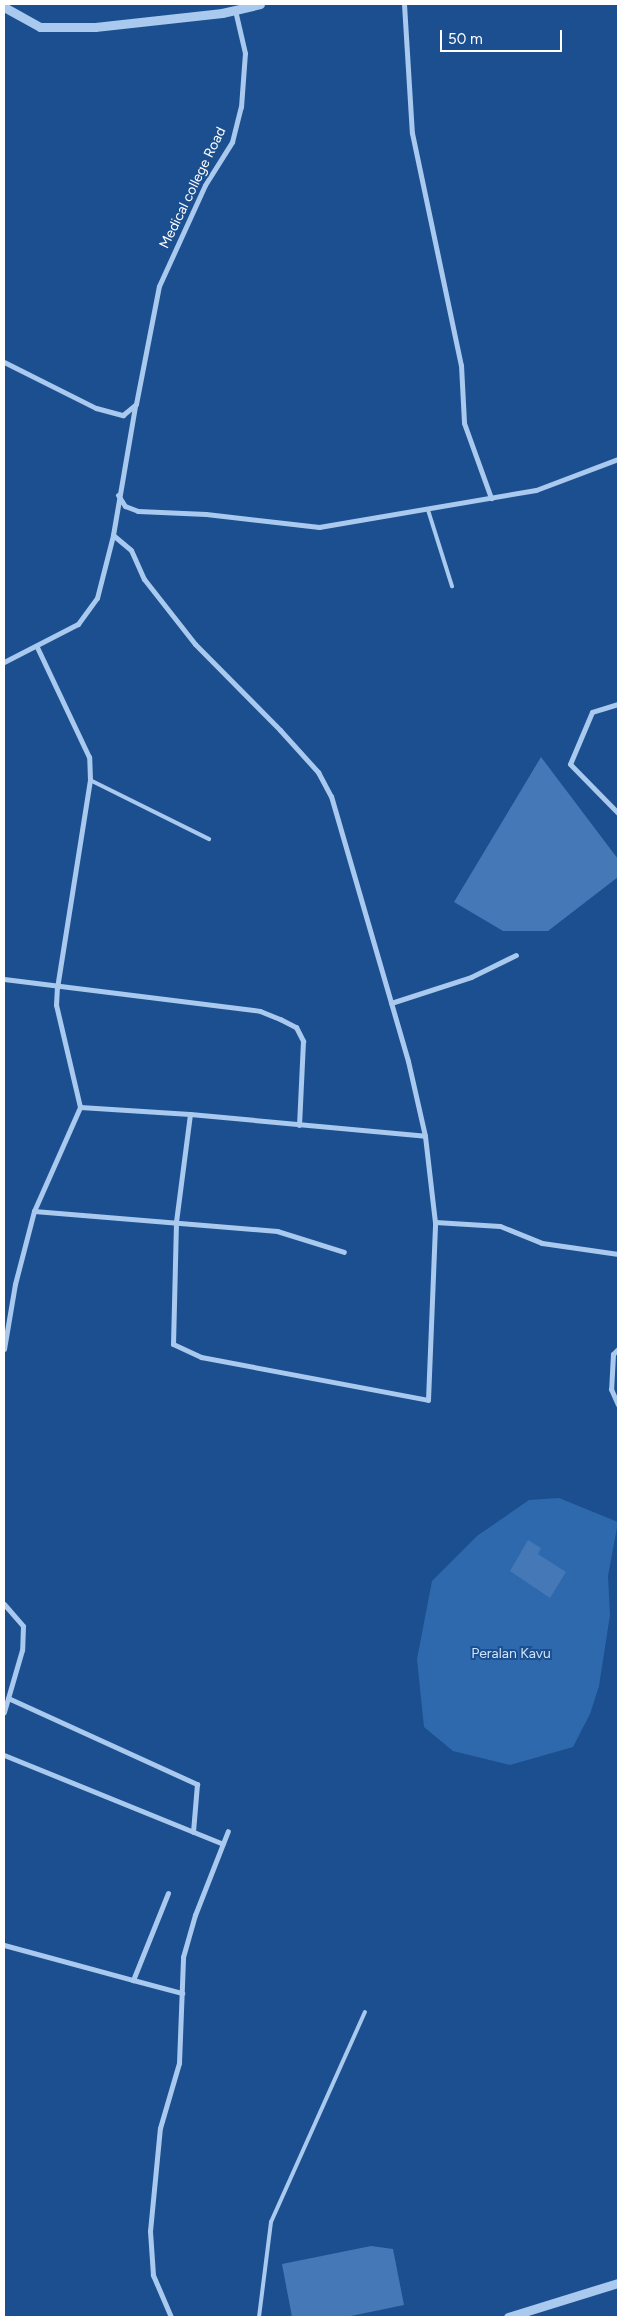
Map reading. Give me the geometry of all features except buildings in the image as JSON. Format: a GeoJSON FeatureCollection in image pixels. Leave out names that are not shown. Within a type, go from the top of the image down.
{"type":"FeatureCollection","features":[{"type":"Feature","properties":{"kind":"street"},"geometry":{"type":"LineString","coordinates":[[4,7],[40,27],[95,27],[235,10],[260,4]]}},
{"type":"Feature","properties":{"kind":"street"},"geometry":{"type":"LineString","coordinates":[[404,4],[412,133],[461,365],[464,423],[491,498]]}},
{"type":"Feature","properties":{"kind":"street","name":"Medical college Road"},"geometry":{"type":"LineString","coordinates":[[4,662],[37,647],[78,624],[97,598],[113,535],[118,495],[159,286],[206,185],[232,142],[241,107],[245,53],[235,10]]}},
{"type":"Feature","properties":{"kind":"street"},"geometry":{"type":"LineString","coordinates":[[4,362],[96,408],[123,415],[136,404]]}},
{"type":"Feature","properties":{"kind":"street"},"geometry":{"type":"LineString","coordinates":[[118,495],[125,506],[138,511],[214,514],[320,527],[536,490],[618,459]]}},
{"type":"Feature","properties":{"kind":"street"},"geometry":{"type":"LineString","coordinates":[[113,535],[131,550],[144,579],[196,644],[318,772],[331,796],[391,1003],[425,1136],[435,1222],[428,1400],[201,1357],[173,1344],[176,1222],[190,1114]]}},
{"type":"Feature","properties":{"kind":"street"},"geometry":{"type":"LineString","coordinates":[[4,1349],[15,1284],[34,1211],[80,1107],[56,1005],[57,988],[90,780],[89,758],[37,647]]}},
{"type":"Feature","properties":{"kind":"street"},"geometry":{"type":"LineString","coordinates":[[618,704],[592,712],[570,764],[618,813]]}},
{"type":"Feature","properties":{"kind":"street"},"geometry":{"type":"LineString","coordinates":[[391,1003],[471,977],[516,955]]}},
{"type":"Feature","properties":{"kind":"street"},"geometry":{"type":"LineString","coordinates":[[4,979],[57,988],[260,1011],[296,1027],[303,1041],[299,1125]]}},
{"type":"Feature","properties":{"kind":"street"},"geometry":{"type":"LineString","coordinates":[[80,1107],[190,1114],[425,1136]]}},
{"type":"Feature","properties":{"kind":"street"},"geometry":{"type":"LineString","coordinates":[[34,1211],[276,1231],[344,1252]]}},
{"type":"Feature","properties":{"kind":"street"},"geometry":{"type":"LineString","coordinates":[[435,1222],[500,1226],[542,1243],[618,1254]]}},
{"type":"Feature","properties":{"kind":"street"},"geometry":{"type":"LineString","coordinates":[[618,1348],[613,1354],[611,1389],[618,1404]]}},
{"type":"Feature","properties":{"kind":"street"},"geometry":{"type":"LineString","coordinates":[[4,1604],[23,1626],[22,1650],[4,1712]]}},
{"type":"Feature","properties":{"kind":"street"},"geometry":{"type":"LineString","coordinates":[[8,1698],[197,1784],[192,1832]]}},
{"type":"Feature","properties":{"kind":"street"},"geometry":{"type":"LineString","coordinates":[[4,1755],[223,1844]]}},
{"type":"Feature","properties":{"kind":"street"},"geometry":{"type":"LineString","coordinates":[[171,2317],[153,2275],[150,2231],[160,2128],[179,2063],[183,1957],[228,1831]]}},
{"type":"Feature","properties":{"kind":"street"},"geometry":{"type":"LineString","coordinates":[[133,1980],[168,1893]]}},
{"type":"Feature","properties":{"kind":"street"},"geometry":{"type":"LineString","coordinates":[[4,1945],[182,1993]]}},
{"type":"Feature","properties":{"kind":"street"},"geometry":{"type":"LineString","coordinates":[[508,2317],[618,2283]]}},
{"type":"Feature","properties":{"kind":"lane"},"geometry":{"type":"LineString","coordinates":[[428,510],[452,586]]}},
{"type":"Feature","properties":{"kind":"lane"},"geometry":{"type":"LineString","coordinates":[[90,780],[209,839]]}},
{"type":"Feature","properties":{"kind":"lane"},"geometry":{"type":"LineString","coordinates":[[259,2317],[271,2222],[365,2012]]}},
{"type":"Feature","properties":{"kind":"green space","name":"Peralan Kavu"},"geometry":{"type":"Polygon","coordinates":[[[559,1498],[618,1522],[608,1576],[610,1615],[599,1686],[590,1714],[573,1747],[510,1765],[453,1751],[424,1727],[417,1659],[432,1581],[477,1536],[529,1500],[559,1498]]]}}]}
